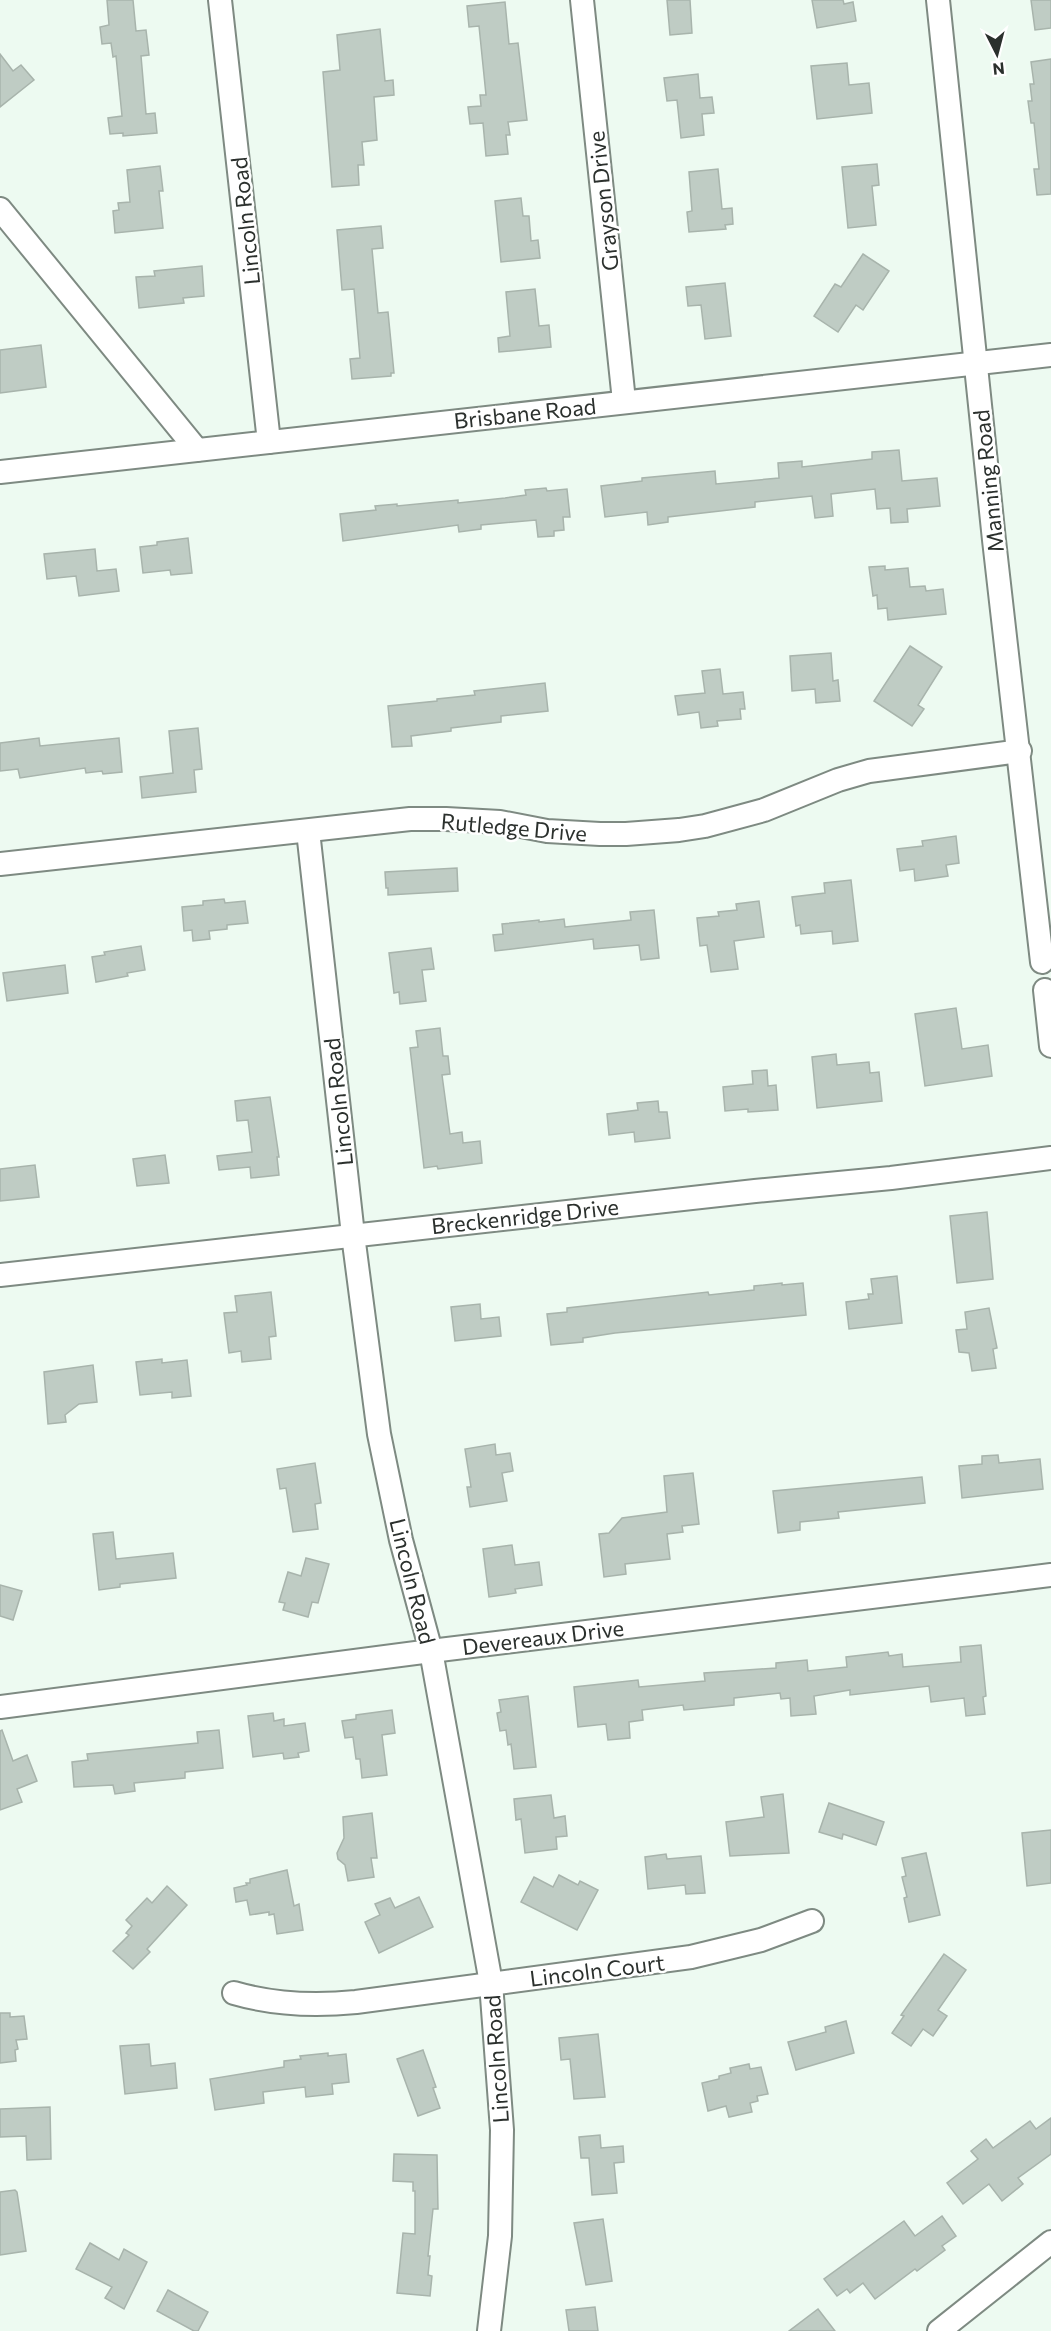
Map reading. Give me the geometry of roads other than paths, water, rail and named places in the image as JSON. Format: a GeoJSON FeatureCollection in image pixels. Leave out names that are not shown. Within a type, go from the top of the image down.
{"type":"FeatureCollection","features":[{"type":"Feature","properties":{"kind":"street","name":"Lincoln Road"},"geometry":{"type":"LineString","coordinates":[[220,0],[269,441]]}},
{"type":"Feature","properties":{"kind":"street","name":"Grayson Drive"},"geometry":{"type":"LineString","coordinates":[[582,0],[624,401]]}},
{"type":"Feature","properties":{"kind":"street","name":"Manning Road"},"geometry":{"type":"LineString","coordinates":[[938,0],[994,540],[1020,751],[1042,962]]}},
{"type":"Feature","properties":{"kind":"street"},"geometry":{"type":"LineString","coordinates":[[0,209],[197,450]]}},
{"type":"Feature","properties":{"kind":"street","name":"Brisbane Road"},"geometry":{"type":"LineString","coordinates":[[0,472],[1051,355]]}},
{"type":"Feature","properties":{"kind":"street","name":"Rutledge Drive"},"geometry":{"type":"LineString","coordinates":[[0,864],[401,820],[446,819],[500,822],[547,831],[600,834],[679,830],[705,826],[764,810],[838,780],[869,771],[1020,751]]}},
{"type":"Feature","properties":{"kind":"street","name":"Lincoln Road"},"geometry":{"type":"LineString","coordinates":[[308,831],[353,1235],[382,1452],[401,1540],[431,1651],[491,1983],[502,2130],[500,2236],[489,2331]]}},
{"type":"Feature","properties":{"kind":"street"},"geometry":{"type":"LineString","coordinates":[[1045,990],[1051,1046]]}},
{"type":"Feature","properties":{"kind":"street","name":"Breckenridge Drive"},"geometry":{"type":"LineString","coordinates":[[0,1275],[891,1178],[1051,1158]]}},
{"type":"Feature","properties":{"kind":"street","name":"Devereaux Drive"},"geometry":{"type":"LineString","coordinates":[[0,1707],[431,1651],[1051,1575]]}},
{"type":"Feature","properties":{"kind":"street","name":"Lincoln Court"},"geometry":{"type":"LineString","coordinates":[[234,1994],[277,2002],[330,2005],[691,1957],[761,1940],[812,1921]]}},
{"type":"Feature","properties":{"kind":"street"},"geometry":{"type":"LineString","coordinates":[[939,2331],[1051,2242]]}}]}
